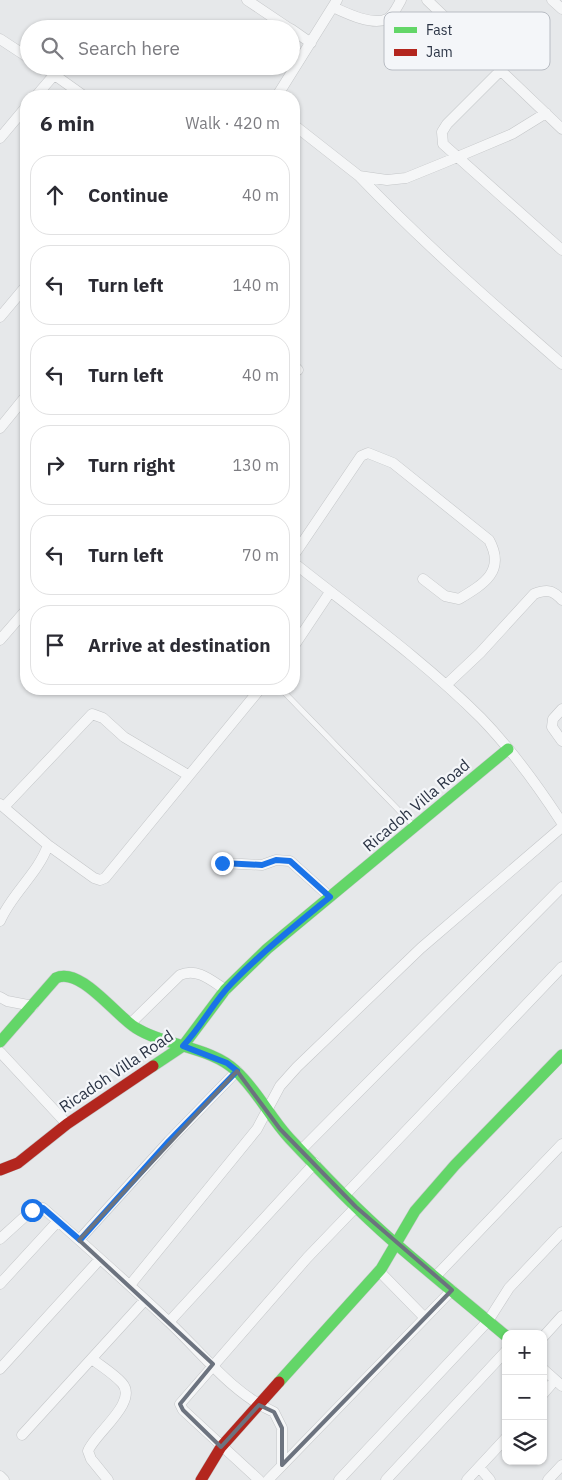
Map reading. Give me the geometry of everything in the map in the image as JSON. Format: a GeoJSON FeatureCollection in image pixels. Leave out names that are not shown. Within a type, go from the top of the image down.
{"type":"FeatureCollection","features":[{"type":"Feature","properties":{"kind":"street"},"geometry":{"type":"LineString","coordinates":[[247,0],[277,20]]}},
{"type":"Feature","properties":{"kind":"street"},"geometry":{"type":"LineString","coordinates":[[394,12],[401,0]]}},
{"type":"Feature","properties":{"kind":"street"},"geometry":{"type":"LineString","coordinates":[[427,0],[440,12]]}},
{"type":"Feature","properties":{"kind":"street"},"geometry":{"type":"LineString","coordinates":[[552,0],[562,9]]}},
{"type":"Feature","properties":{"kind":"street"},"geometry":{"type":"LineString","coordinates":[[300,59],[335,4],[356,18],[384,20]]}},
{"type":"Feature","properties":{"kind":"street"},"geometry":{"type":"LineString","coordinates":[[300,35],[311,42]]}},
{"type":"Feature","properties":{"kind":"street"},"geometry":{"type":"LineString","coordinates":[[0,39],[20,52]]}},
{"type":"Feature","properties":{"kind":"street"},"geometry":{"type":"LineString","coordinates":[[562,128],[501,70],[447,124],[442,132],[443,144],[456,158],[562,250]]}},
{"type":"Feature","properties":{"kind":"street"},"geometry":{"type":"LineString","coordinates":[[41,90],[54,75],[75,90]]}},
{"type":"Feature","properties":{"kind":"street"},"geometry":{"type":"LineString","coordinates":[[281,90],[290,75]]}},
{"type":"Feature","properties":{"kind":"street"},"geometry":{"type":"LineString","coordinates":[[360,176],[387,180],[406,178],[512,134],[546,113]]}},
{"type":"Feature","properties":{"kind":"street"},"geometry":{"type":"LineString","coordinates":[[0,138],[20,114]]}},
{"type":"Feature","properties":{"kind":"street"},"geometry":{"type":"LineString","coordinates":[[300,130],[360,176],[407,226],[452,269],[562,364]]}},
{"type":"Feature","properties":{"kind":"street"},"geometry":{"type":"LineString","coordinates":[[0,317],[20,293]]}},
{"type":"Feature","properties":{"kind":"street"},"geometry":{"type":"LineString","coordinates":[[0,428],[20,403]]}},
{"type":"Feature","properties":{"kind":"street"},"geometry":{"type":"LineString","coordinates":[[300,546],[361,456],[368,453],[377,454],[393,463],[482,534],[494,548],[496,565],[493,573],[459,598],[445,596],[423,579]]}},
{"type":"Feature","properties":{"kind":"street"},"geometry":{"type":"LineString","coordinates":[[300,568],[446,685],[481,718],[543,793],[562,823]]}},
{"type":"Feature","properties":{"kind":"street"},"geometry":{"type":"LineString","coordinates":[[446,685],[480,653],[534,594],[545,590],[555,592],[562,600]]}},
{"type":"Feature","properties":{"kind":"street"},"geometry":{"type":"LineString","coordinates":[[300,637],[330,592]]}},
{"type":"Feature","properties":{"kind":"street"},"geometry":{"type":"LineString","coordinates":[[0,640],[20,617]]}},
{"type":"Feature","properties":{"kind":"street"},"geometry":{"type":"LineString","coordinates":[[188,775],[124,737],[103,718],[92,714],[2,805],[48,845],[94,878],[105,878],[255,695]]}},
{"type":"Feature","properties":{"kind":"street"},"geometry":{"type":"LineString","coordinates":[[562,709],[553,719],[552,727],[562,741]]}},
{"type":"Feature","properties":{"kind":"street","name":"Ricadoh Villa Road"},"geometry":{"type":"LineString","coordinates":[[0,1170],[18,1163],[67,1124],[183,1046],[199,1029],[211,1008],[226,990],[275,942],[416,828],[508,749]]}},
{"type":"Feature","properties":{"kind":"street"},"geometry":{"type":"LineString","coordinates":[[130,1285],[253,1135],[280,1086],[297,1067],[421,948],[562,827]]}},
{"type":"Feature","properties":{"kind":"street"},"geometry":{"type":"LineString","coordinates":[[1,916],[44,856],[48,845]]}},
{"type":"Feature","properties":{"kind":"street"},"geometry":{"type":"LineString","coordinates":[[222,863],[262,865],[276,860],[290,861],[330,897]]}},
{"type":"Feature","properties":{"kind":"street"},"geometry":{"type":"LineString","coordinates":[[301,1150],[562,887]]}},
{"type":"Feature","properties":{"kind":"street"},"geometry":{"type":"LineString","coordinates":[[345,1195],[562,967]]}},
{"type":"Feature","properties":{"kind":"street"},"geometry":{"type":"LineString","coordinates":[[131,1023],[180,975],[187,972],[197,972],[226,990]]}},
{"type":"Feature","properties":{"kind":"street"},"geometry":{"type":"LineString","coordinates":[[0,1042],[56,978],[62,975],[71,976],[90,988],[131,1023],[167,1042],[183,1046],[227,1063],[237,1071],[254,1091],[280,1129],[356,1207],[395,1243],[502,1333]]}},
{"type":"Feature","properties":{"kind":"street"},"geometry":{"type":"LineString","coordinates":[[0,997],[33,1006]]}},
{"type":"Feature","properties":{"kind":"street"},"geometry":{"type":"LineString","coordinates":[[0,1052],[67,1124]]}},
{"type":"Feature","properties":{"kind":"street"},"geometry":{"type":"LineString","coordinates":[[202,1480],[221,1447],[379,1272],[415,1210],[562,1055]]}},
{"type":"Feature","properties":{"kind":"street"},"geometry":{"type":"LineString","coordinates":[[80,1240],[169,1141],[237,1071]]}},
{"type":"Feature","properties":{"kind":"street"},"geometry":{"type":"LineString","coordinates":[[436,1276],[562,1144]]}},
{"type":"Feature","properties":{"kind":"street"},"geometry":{"type":"LineString","coordinates":[[169,1322],[315,1163]]}},
{"type":"Feature","properties":{"kind":"street"},"geometry":{"type":"LineString","coordinates":[[0,1239],[32,1210],[38,1207],[43,1208],[130,1285],[234,1386],[259,1405],[274,1412],[280,1419],[282,1428],[282,1465]]}},
{"type":"Feature","properties":{"kind":"street"},"geometry":{"type":"LineString","coordinates":[[259,1480],[221,1447],[180,1404],[213,1364],[356,1207]]}},
{"type":"Feature","properties":{"kind":"street"},"geometry":{"type":"LineString","coordinates":[[0,1284],[58,1221]]}},
{"type":"Feature","properties":{"kind":"street"},"geometry":{"type":"LineString","coordinates":[[339,1480],[488,1321],[509,1288],[562,1232]]}},
{"type":"Feature","properties":{"kind":"street"},"geometry":{"type":"LineString","coordinates":[[0,1369],[100,1259]]}},
{"type":"Feature","properties":{"kind":"street"},"geometry":{"type":"LineString","coordinates":[[379,1272],[424,1317]]}},
{"type":"Feature","properties":{"kind":"street"},"geometry":{"type":"LineString","coordinates":[[268,1480],[452,1290]]}},
{"type":"Feature","properties":{"kind":"street"},"geometry":{"type":"LineString","coordinates":[[22,1435],[145,1300]]}},
{"type":"Feature","properties":{"kind":"street"},"geometry":{"type":"LineString","coordinates":[[547,1333],[562,1316]]}},
{"type":"Feature","properties":{"kind":"street"},"geometry":{"type":"LineString","coordinates":[[386,1480],[502,1355]]}},
{"type":"Feature","properties":{"kind":"street"},"geometry":{"type":"LineString","coordinates":[[92,1359],[123,1384],[126,1391],[125,1403],[88,1450],[91,1459],[108,1480]]}},
{"type":"Feature","properties":{"kind":"street"},"geometry":{"type":"LineString","coordinates":[[547,1372],[559,1383],[547,1391]]}},
{"type":"Feature","properties":{"kind":"street"},"geometry":{"type":"LineString","coordinates":[[467,1480],[502,1442]]}},
{"type":"Feature","properties":{"kind":"street"},"geometry":{"type":"LineString","coordinates":[[548,1480],[562,1465]]}},
{"type":"Feature","properties":{"kind":"street"},"geometry":{"type":"LineString","coordinates":[[479,1467],[490,1480]]}},
{"type":"Feature","properties":{"kind":"street"},"geometry":{"type":"LineString","coordinates":[[0,1476],[4,1480]]}},
{"type":"Feature","properties":{"kind":"lane"},"geometry":{"type":"LineString","coordinates":[[287,695],[416,828]]}},
{"type":"Feature","properties":{"kind":"highlighted area"},"geometry":{"type":"Polygon","coordinates":[[[237,1071],[280,1129],[356,1207],[452,1290],[282,1465],[282,1428],[274,1412],[259,1405],[221,1447],[183,1410],[180,1404],[213,1364],[79,1240],[237,1071]]]}},
{"type":"Feature","properties":{"kind":"traffic: fast"},"geometry":{"type":"LineString","coordinates":[[153,1066],[183,1046],[225,990],[267,949],[508,749]]}},
{"type":"Feature","properties":{"kind":"traffic: fast"},"geometry":{"type":"LineString","coordinates":[[0,1042],[56,978],[66,976],[87,985],[128,1022],[147,1034],[201,1052],[226,1063],[251,1087],[290,1139],[354,1206],[502,1333]]}},
{"type":"Feature","properties":{"kind":"traffic: fast"},"geometry":{"type":"LineString","coordinates":[[279,1382],[381,1269],[415,1211],[455,1165],[562,1055]]}},
{"type":"Feature","properties":{"kind":"traffic: jam"},"geometry":{"type":"LineString","coordinates":[[0,1170],[18,1163],[67,1124],[153,1066]]}},
{"type":"Feature","properties":{"kind":"traffic: jam"},"geometry":{"type":"LineString","coordinates":[[201,1480],[221,1447],[279,1382]]}},
{"type":"Feature","properties":{"kind":"route"},"geometry":{"type":"LineString","coordinates":[[32,1210],[38,1207],[43,1208],[80,1240],[169,1141],[237,1071],[227,1063],[183,1046],[199,1029],[211,1008],[231,984],[275,942],[330,897],[290,861],[276,860],[262,865],[222,863]]}}]}
